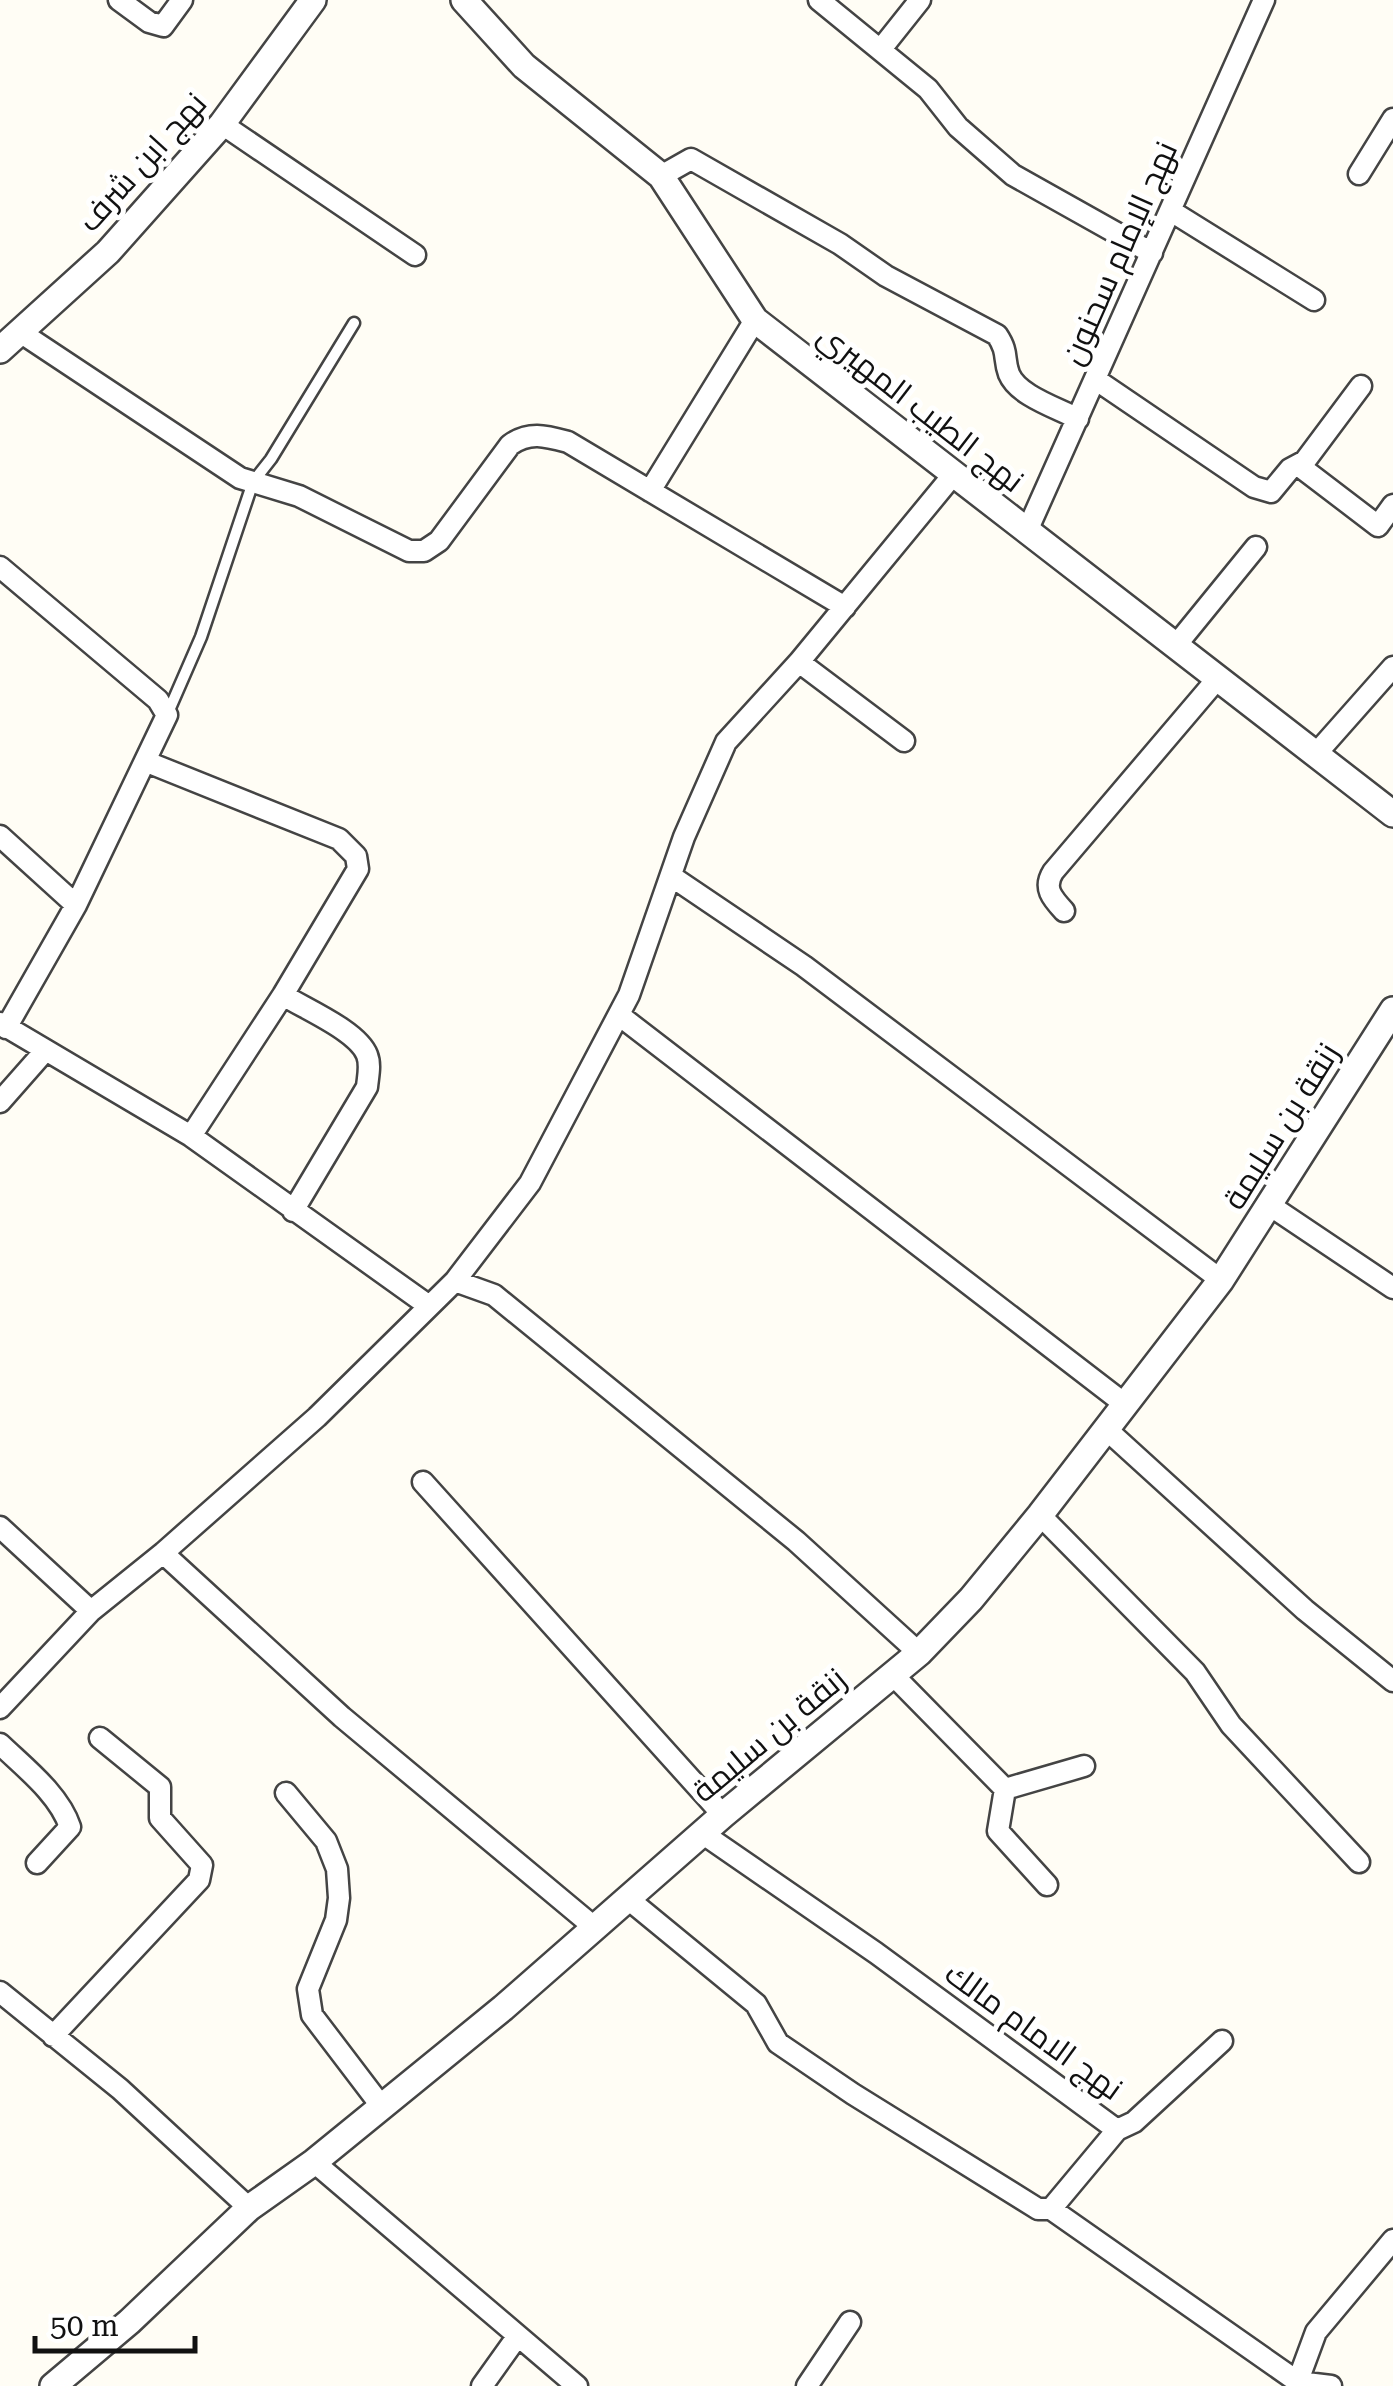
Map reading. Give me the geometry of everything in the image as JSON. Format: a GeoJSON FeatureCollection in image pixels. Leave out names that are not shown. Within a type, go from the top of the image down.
{"type":"FeatureCollection","features":[{"type":"Feature","properties":{"kind":"street"},"geometry":{"type":"LineString","coordinates":[[119,0],[149,22],[164,26],[182,0]]}},
{"type":"Feature","properties":{"kind":"street","name":"نهج ابن شرف"},"geometry":{"type":"LineString","coordinates":[[6,341],[108,252],[222,124],[313,0]]}},
{"type":"Feature","properties":{"kind":"street","name":"نهج الطيب المهيري"},"geometry":{"type":"LineString","coordinates":[[464,0],[524,66],[661,176],[755,320],[1393,814]]}},
{"type":"Feature","properties":{"kind":"street"},"geometry":{"type":"LineString","coordinates":[[819,0],[928,89],[958,128],[1012,175],[1152,253]]}},
{"type":"Feature","properties":{"kind":"street"},"geometry":{"type":"LineString","coordinates":[[882,48],[920,0]]}},
{"type":"Feature","properties":{"kind":"street","name":"نهج الإمام سحنون"},"geometry":{"type":"LineString","coordinates":[[1028,531],[1264,0]]}},
{"type":"Feature","properties":{"kind":"street"},"geometry":{"type":"LineString","coordinates":[[1359,174],[1393,119]]}},
{"type":"Feature","properties":{"kind":"street"},"geometry":{"type":"LineString","coordinates":[[222,124],[415,254]]}},
{"type":"Feature","properties":{"kind":"street"},"geometry":{"type":"LineString","coordinates":[[661,176],[690,160],[840,244],[886,276],[997,335],[1008,351],[1008,371],[1017,387],[1078,419]]}},
{"type":"Feature","properties":{"kind":"street"},"geometry":{"type":"LineString","coordinates":[[1171,210],[1314,300]]}},
{"type":"Feature","properties":{"kind":"street"},"geometry":{"type":"LineString","coordinates":[[650,490],[755,320]]}},
{"type":"Feature","properties":{"kind":"street"},"geometry":{"type":"LineString","coordinates":[[6,341],[240,478],[299,496],[409,551],[424,551],[439,541],[510,446],[520,437],[540,435],[568,442],[845,607]]}},
{"type":"Feature","properties":{"kind":"street"},"geometry":{"type":"LineString","coordinates":[[1094,379],[1254,487],[1271,492],[1305,462],[1360,386]]}},
{"type":"Feature","properties":{"kind":"street"},"geometry":{"type":"LineString","coordinates":[[1298,465],[1378,526],[1393,505]]}},
{"type":"Feature","properties":{"kind":"street"},"geometry":{"type":"LineString","coordinates":[[0,1708],[91,1611],[163,1554],[328,1407],[456,1281],[530,1183],[619,1015],[703,788],[726,742],[799,662],[953,475]]}},
{"type":"Feature","properties":{"kind":"street"},"geometry":{"type":"LineString","coordinates":[[1177,644],[1256,547]]}},
{"type":"Feature","properties":{"kind":"street"},"geometry":{"type":"LineString","coordinates":[[0,567],[158,700],[167,715],[76,905],[3,1025],[191,1136],[429,1306]]}},
{"type":"Feature","properties":{"kind":"street"},"geometry":{"type":"LineString","coordinates":[[799,662],[904,742]]}},
{"type":"Feature","properties":{"kind":"street"},"geometry":{"type":"LineString","coordinates":[[1315,754],[1393,667]]}},
{"type":"Feature","properties":{"kind":"street"},"geometry":{"type":"LineString","coordinates":[[1064,911],[1048,892],[1047,881],[1218,678]]}},
{"type":"Feature","properties":{"kind":"street"},"geometry":{"type":"LineString","coordinates":[[147,762],[339,839],[356,856],[358,870],[191,1136]]}},
{"type":"Feature","properties":{"kind":"street"},"geometry":{"type":"LineString","coordinates":[[0,836],[76,905]]}},
{"type":"Feature","properties":{"kind":"street"},"geometry":{"type":"LineString","coordinates":[[671,876],[804,966],[1221,1280]]}},
{"type":"Feature","properties":{"kind":"street"},"geometry":{"type":"LineString","coordinates":[[283,995],[359,1041],[369,1068],[367,1087],[293,1210]]}},
{"type":"Feature","properties":{"kind":"street","name":"زنقة بن سليمة"},"geometry":{"type":"LineString","coordinates":[[53,2386],[130,2322],[249,2208],[314,2162],[503,2008],[722,1815],[919,1652],[970,1599],[1040,1515],[1221,1280],[1393,1010]]}},
{"type":"Feature","properties":{"kind":"street"},"geometry":{"type":"LineString","coordinates":[[619,1015],[1126,1405]]}},
{"type":"Feature","properties":{"kind":"street"},"geometry":{"type":"LineString","coordinates":[[0,1102],[44,1052]]}},
{"type":"Feature","properties":{"kind":"street"},"geometry":{"type":"LineString","coordinates":[[1270,1206],[1393,1288]]}},
{"type":"Feature","properties":{"kind":"street"},"geometry":{"type":"LineString","coordinates":[[456,1281],[494,1295],[796,1541],[919,1652]]}},
{"type":"Feature","properties":{"kind":"street"},"geometry":{"type":"LineString","coordinates":[[1106,1429],[1306,1610],[1393,1681]]}},
{"type":"Feature","properties":{"kind":"street"},"geometry":{"type":"LineString","coordinates":[[423,1482],[722,1815]]}},
{"type":"Feature","properties":{"kind":"street"},"geometry":{"type":"LineString","coordinates":[[1040,1515],[1194,1672],[1231,1725],[1359,1862]]}},
{"type":"Feature","properties":{"kind":"street"},"geometry":{"type":"LineString","coordinates":[[0,1527],[91,1611]]}},
{"type":"Feature","properties":{"kind":"street"},"geometry":{"type":"LineString","coordinates":[[163,1554],[342,1717],[594,1926]]}},
{"type":"Feature","properties":{"kind":"street"},"geometry":{"type":"LineString","coordinates":[[892,1674],[1004,1789]]}},
{"type":"Feature","properties":{"kind":"street"},"geometry":{"type":"LineString","coordinates":[[53,2036],[199,1880],[202,1866],[160,1818],[160,1787],[100,1738]]}},
{"type":"Feature","properties":{"kind":"street"},"geometry":{"type":"LineString","coordinates":[[0,1744],[37,1780],[70,1827],[37,1862]]}},
{"type":"Feature","properties":{"kind":"street"},"geometry":{"type":"LineString","coordinates":[[1004,1789],[1084,1766]]}},
{"type":"Feature","properties":{"kind":"street"},"geometry":{"type":"LineString","coordinates":[[1004,1789],[998,1830],[1047,1885]]}},
{"type":"Feature","properties":{"kind":"street"},"geometry":{"type":"LineString","coordinates":[[286,1793],[326,1841],[337,1869],[336,1920],[308,1989],[312,2015],[382,2108]]}},
{"type":"Feature","properties":{"kind":"street","name":"نهج الامام مالك"},"geometry":{"type":"LineString","coordinates":[[702,1833],[876,1952],[1118,2130],[1051,2209]]}},
{"type":"Feature","properties":{"kind":"street"},"geometry":{"type":"LineString","coordinates":[[627,1898],[756,2004],[778,2043],[1038,2209],[1051,2209],[1297,2384],[1330,2386]]}},
{"type":"Feature","properties":{"kind":"street"},"geometry":{"type":"LineString","coordinates":[[0,1992],[178,2140],[249,2208]]}},
{"type":"Feature","properties":{"kind":"street"},"geometry":{"type":"LineString","coordinates":[[1118,2130],[1134,2122],[1222,2041]]}},
{"type":"Feature","properties":{"kind":"street"},"geometry":{"type":"LineString","coordinates":[[314,2162],[577,2386]]}},
{"type":"Feature","properties":{"kind":"street"},"geometry":{"type":"LineString","coordinates":[[1297,2384],[1316,2332],[1393,2240]]}},
{"type":"Feature","properties":{"kind":"street"},"geometry":{"type":"LineString","coordinates":[[806,2386],[850,2322]]}},
{"type":"Feature","properties":{"kind":"street"},"geometry":{"type":"LineString","coordinates":[[482,2386],[517,2337]]}},
{"type":"Feature","properties":{"kind":"lane"},"geometry":{"type":"LineString","coordinates":[[167,715],[201,636],[253,482],[272,458],[354,323]]}}]}
